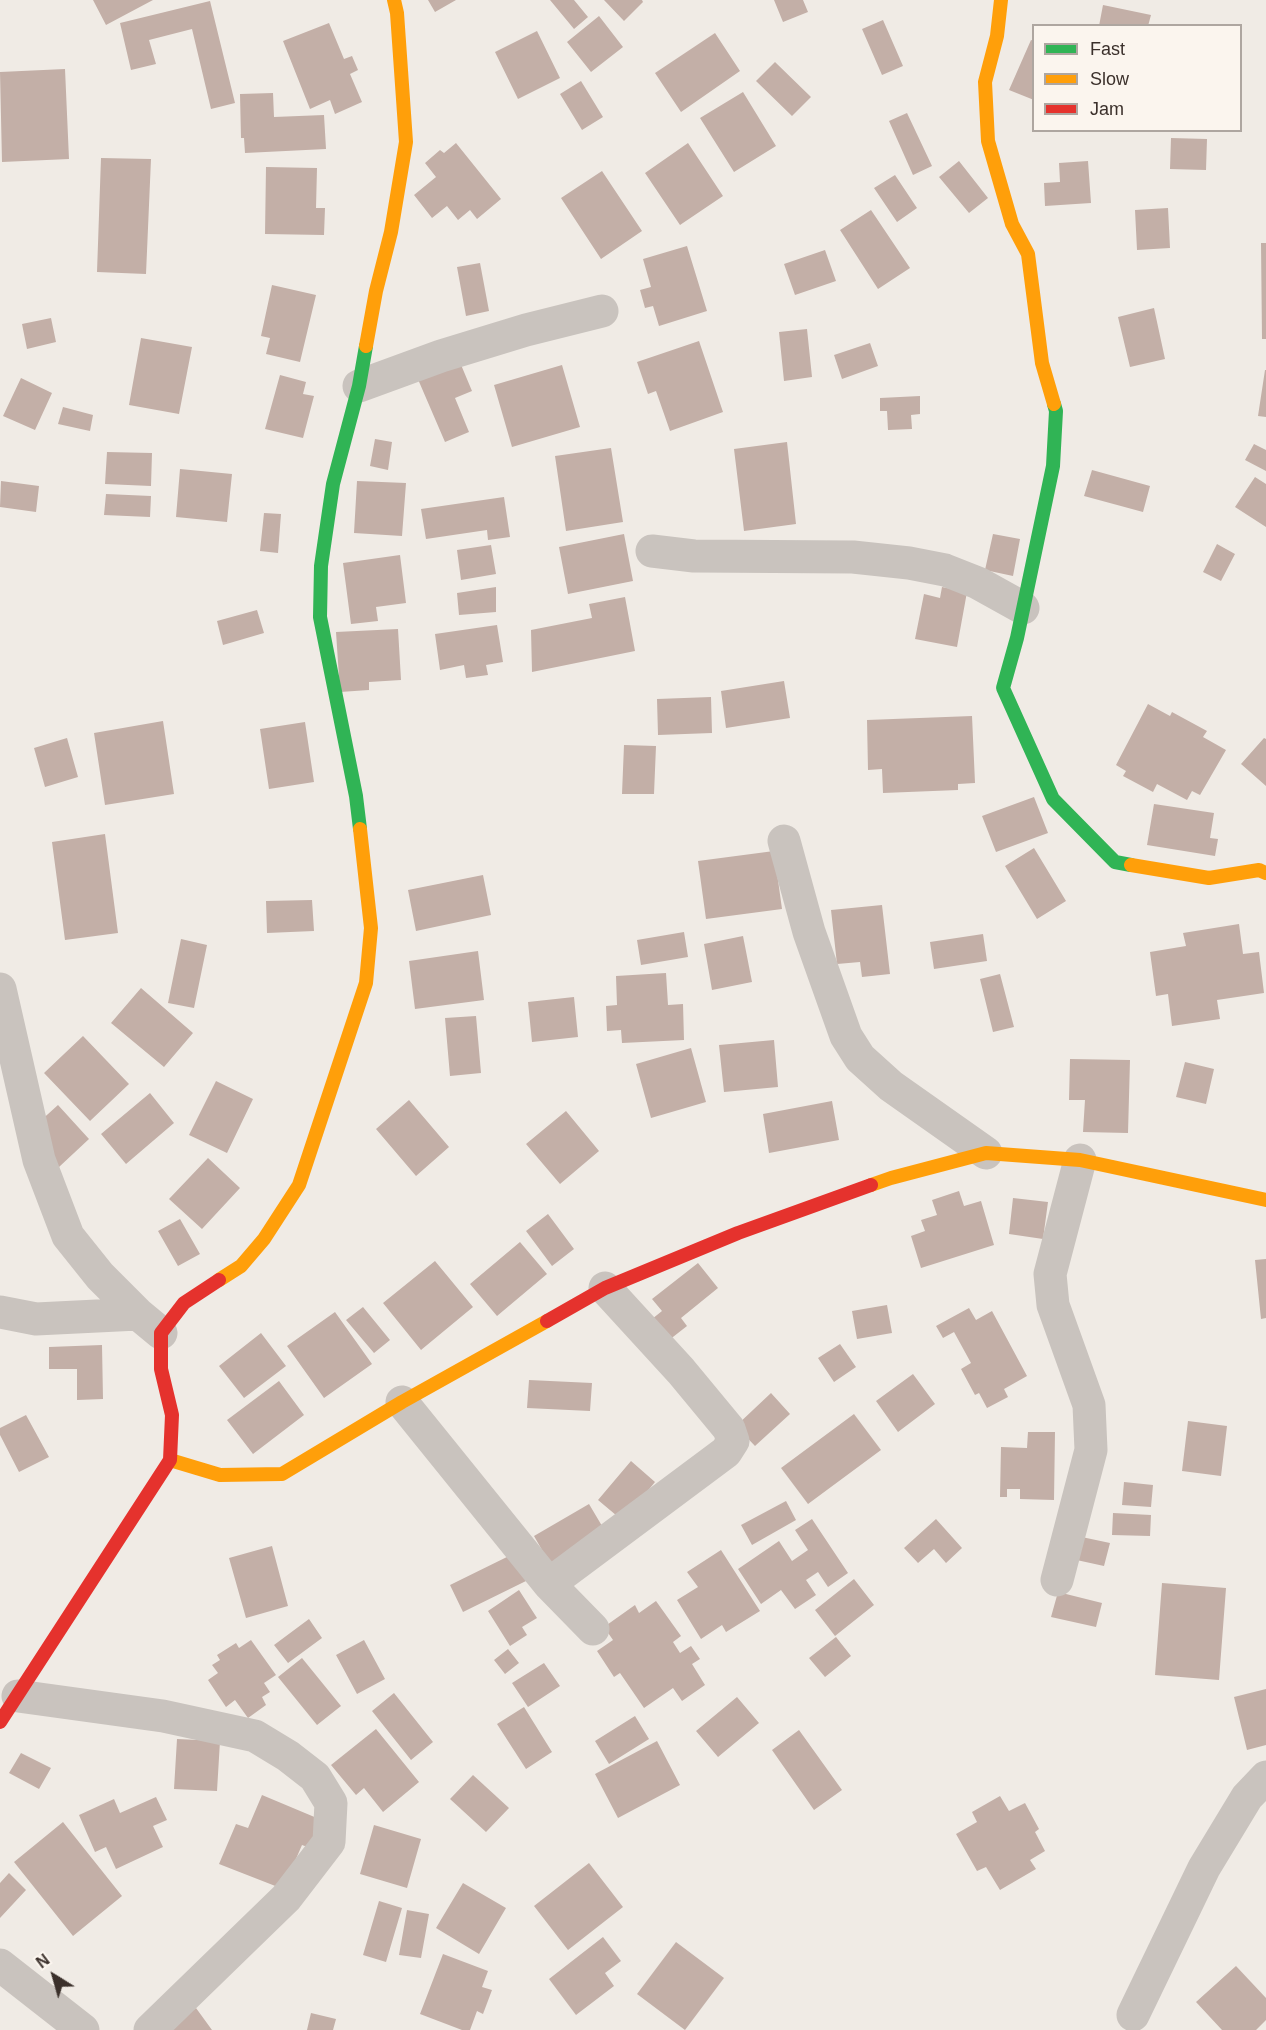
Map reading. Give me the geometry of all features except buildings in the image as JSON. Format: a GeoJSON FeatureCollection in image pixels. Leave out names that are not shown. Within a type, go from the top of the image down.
{"type":"FeatureCollection","features":[{"type":"Feature","properties":{"kind":"street"},"geometry":{"type":"LineString","coordinates":[[0,1312],[36,1319],[149,1323],[241,1266],[264,1239],[299,1185],[366,983],[371,928],[356,796],[320,617],[321,566],[333,484],[359,386],[376,291],[392,232],[406,142],[398,13],[394,0]]}},
{"type":"Feature","properties":{"kind":"street"},"geometry":{"type":"LineString","coordinates":[[1001,0],[997,36],[985,82],[988,141],[1012,224],[1028,254],[1042,363],[1056,411],[1053,466],[1023,608],[1003,688],[1053,799],[1115,862],[1209,878],[1259,870],[1266,873]]}},
{"type":"Feature","properties":{"kind":"street"},"geometry":{"type":"LineString","coordinates":[[359,386],[441,356],[526,330],[602,311]]}},
{"type":"Feature","properties":{"kind":"street"},"geometry":{"type":"LineString","coordinates":[[652,551],[694,556],[853,556],[909,563],[945,570],[978,584],[1023,608]]}},
{"type":"Feature","properties":{"kind":"street"},"geometry":{"type":"LineString","coordinates":[[784,841],[809,932],[846,1036],[860,1058],[891,1086],[986,1153]]}},
{"type":"Feature","properties":{"kind":"street"},"geometry":{"type":"LineString","coordinates":[[0,989],[39,1160],[68,1236],[100,1276],[149,1323],[172,1415],[170,1460],[9,1709]]}},
{"type":"Feature","properties":{"kind":"street"},"geometry":{"type":"LineString","coordinates":[[170,1460],[220,1475],[282,1474],[402,1402],[605,1288],[738,1233],[891,1178],[986,1153],[1080,1160],[1266,1200]]}},
{"type":"Feature","properties":{"kind":"street"},"geometry":{"type":"LineString","coordinates":[[1057,1580],[1091,1450],[1089,1405],[1053,1305],[1050,1274],[1080,1160]]}},
{"type":"Feature","properties":{"kind":"street"},"geometry":{"type":"LineString","coordinates":[[549,1584],[726,1452],[733,1441],[729,1429],[681,1371],[605,1288]]}},
{"type":"Feature","properties":{"kind":"street"},"geometry":{"type":"LineString","coordinates":[[402,1402],[549,1584],[593,1629]]}},
{"type":"Feature","properties":{"kind":"street"},"geometry":{"type":"LineString","coordinates":[[9,1709],[163,1716],[255,1736],[288,1756],[315,1777],[331,1803],[329,1842],[286,1898],[150,2030]]}},
{"type":"Feature","properties":{"kind":"street"},"geometry":{"type":"LineString","coordinates":[[1132,2015],[1204,1868],[1247,1797],[1266,1777]]}},
{"type":"Feature","properties":{"kind":"street"},"geometry":{"type":"LineString","coordinates":[[0,1965],[83,2030]]}},
{"type":"Feature","properties":{"kind":"traffic: fast"},"geometry":{"type":"LineString","coordinates":[[360,829],[356,796],[320,617],[321,566],[333,484],[359,386],[366,346]]}},
{"type":"Feature","properties":{"kind":"traffic: fast"},"geometry":{"type":"LineString","coordinates":[[1054,404],[1056,411],[1053,466],[1017,638],[1003,688],[1053,799],[1115,862],[1131,865]]}},
{"type":"Feature","properties":{"kind":"traffic: slow"},"geometry":{"type":"LineString","coordinates":[[366,346],[376,291],[391,232],[406,142],[397,13],[394,0]]}},
{"type":"Feature","properties":{"kind":"traffic: slow"},"geometry":{"type":"LineString","coordinates":[[1001,0],[997,36],[985,82],[988,141],[1012,224],[1028,254],[1042,363],[1054,404]]}},
{"type":"Feature","properties":{"kind":"traffic: slow"},"geometry":{"type":"LineString","coordinates":[[219,1280],[241,1266],[264,1239],[299,1185],[366,983],[371,928],[360,829]]}},
{"type":"Feature","properties":{"kind":"traffic: slow"},"geometry":{"type":"LineString","coordinates":[[1131,865],[1209,878],[1259,870],[1266,873]]}},
{"type":"Feature","properties":{"kind":"traffic: slow"},"geometry":{"type":"LineString","coordinates":[[871,1185],[986,1153],[1080,1160],[1266,1200]]}},
{"type":"Feature","properties":{"kind":"traffic: slow"},"geometry":{"type":"LineString","coordinates":[[170,1460],[220,1475],[282,1474],[402,1402],[547,1321]]}},
{"type":"Feature","properties":{"kind":"traffic: jam"},"geometry":{"type":"LineString","coordinates":[[547,1321],[605,1288],[738,1233],[871,1185]]}},
{"type":"Feature","properties":{"kind":"traffic: jam"},"geometry":{"type":"LineString","coordinates":[[0,1722],[170,1460],[172,1415],[161,1369],[161,1333],[184,1303],[219,1280]]}}]}
